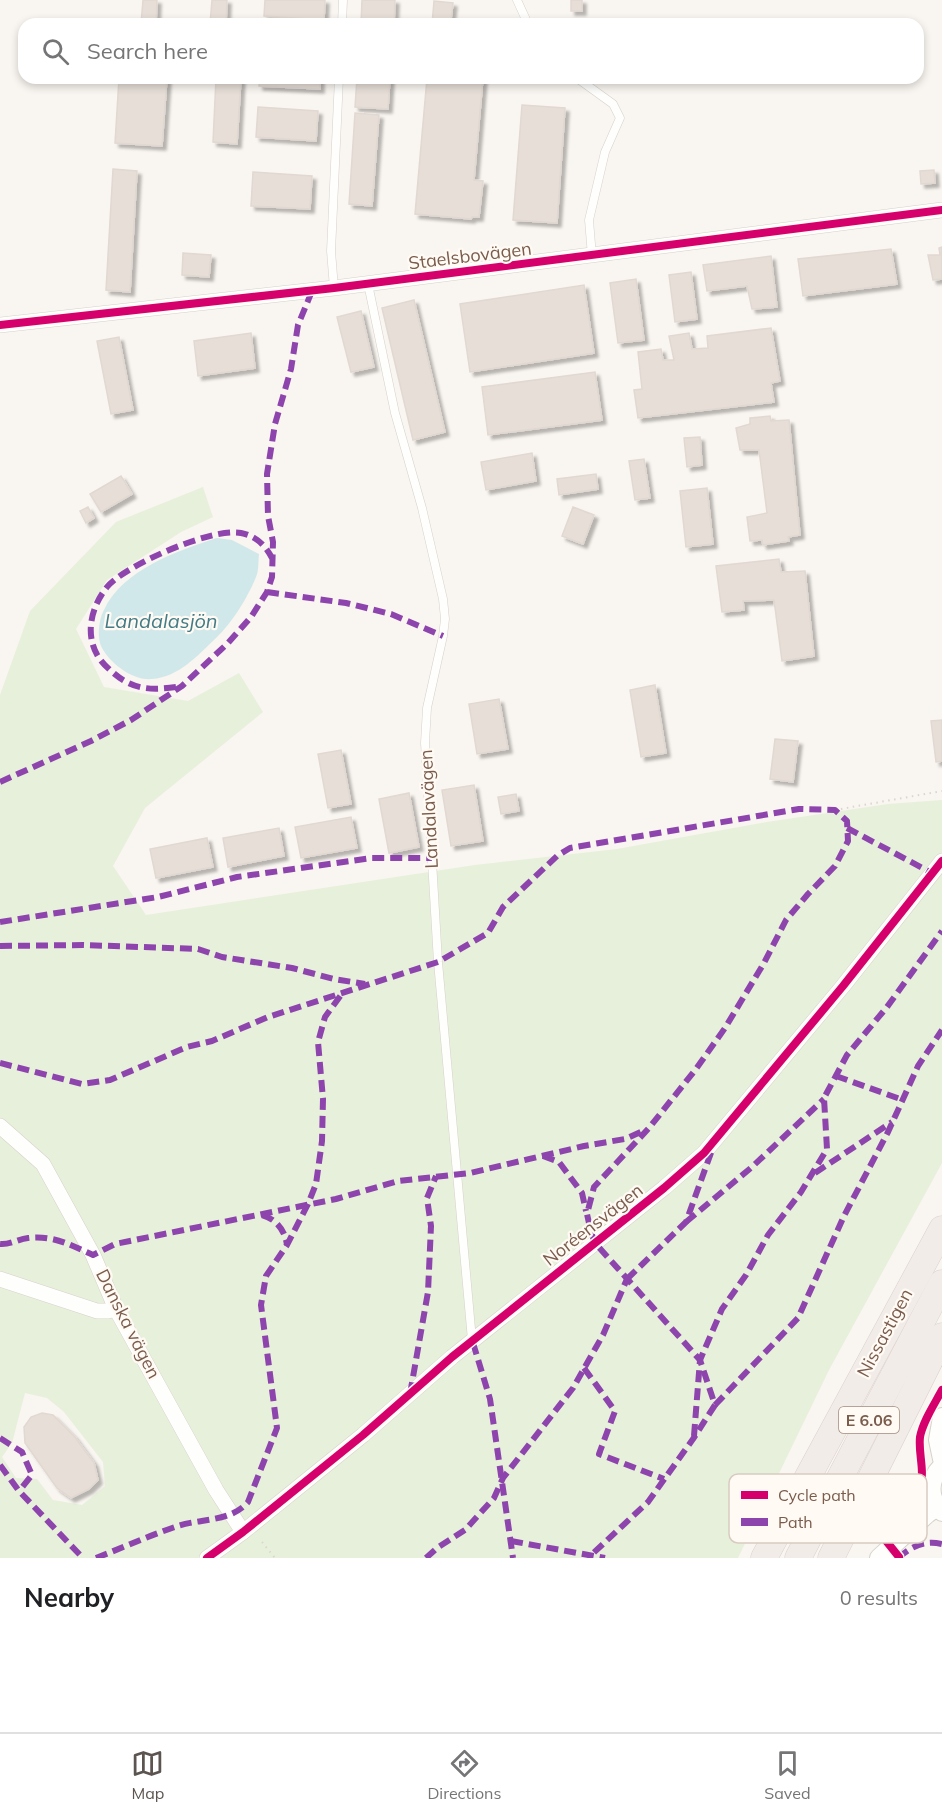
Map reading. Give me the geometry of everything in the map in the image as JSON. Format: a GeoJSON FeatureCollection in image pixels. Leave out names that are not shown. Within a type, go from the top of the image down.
{"type":"FeatureCollection","features":[{"type":"Feature","properties":{"kind":"highway","name":"Nissastigen"},"geometry":{"type":"LineString","coordinates":[[812,1468],[942,1229]]}},
{"type":"Feature","properties":{"kind":"highway","name":"E 6.06"},"geometry":{"type":"LineString","coordinates":[[842,1474],[942,1283]]}},
{"type":"Feature","properties":{"kind":"highway","name":"E 6.06"},"geometry":{"type":"LineString","coordinates":[[873,1474],[942,1336]]}},
{"type":"Feature","properties":{"kind":"highway","name":"E 6.06"},"geometry":{"type":"LineString","coordinates":[[809,1474],[812,1468]]}},
{"type":"Feature","properties":{"kind":"highway"},"geometry":{"type":"LineString","coordinates":[[812,1468],[812,1474]]}},
{"type":"Feature","properties":{"kind":"highway","name":"E 6.06"},"geometry":{"type":"LineString","coordinates":[[764,1558],[772,1543]]}},
{"type":"Feature","properties":{"kind":"highway"},"geometry":{"type":"LineString","coordinates":[[782,1558],[789,1543]]}},
{"type":"Feature","properties":{"kind":"highway","name":"E 6.06"},"geometry":{"type":"LineString","coordinates":[[798,1558],[806,1543]]}},
{"type":"Feature","properties":{"kind":"highway","name":"E 6.06"},"geometry":{"type":"LineString","coordinates":[[831,1558],[838,1543]]}},
{"type":"Feature","properties":{"kind":"street","name":"Staelsbovägen"},"geometry":{"type":"LineString","coordinates":[[0,325],[368,284],[942,210]]}},
{"type":"Feature","properties":{"kind":"street","name":"Noréensvägen"},"geometry":{"type":"LineString","coordinates":[[207,1558],[227,1552],[243,1532],[363,1435],[452,1357],[473,1343],[540,1285],[664,1188],[704,1153],[843,986],[942,861]]}},
{"type":"Feature","properties":{"kind":"street","name":"Danska vägen"},"geometry":{"type":"LineString","coordinates":[[0,1126],[43,1164],[93,1255],[116,1309],[216,1490],[243,1532]]}},
{"type":"Feature","properties":{"kind":"street"},"geometry":{"type":"LineString","coordinates":[[0,1279],[97,1311],[116,1309]]}},
{"type":"Feature","properties":{"kind":"street"},"geometry":{"type":"LineString","coordinates":[[942,1417],[938,1440],[942,1459]]}},
{"type":"Feature","properties":{"kind":"street"},"geometry":{"type":"LineString","coordinates":[[940,1509],[931,1494],[931,1487],[935,1474],[942,1466]]}},
{"type":"Feature","properties":{"kind":"street"},"geometry":{"type":"LineString","coordinates":[[879,1558],[895,1543]]}},
{"type":"Feature","properties":{"kind":"lane"},"geometry":{"type":"LineString","coordinates":[[342,18],[343,0]]}},
{"type":"Feature","properties":{"kind":"lane"},"geometry":{"type":"LineString","coordinates":[[517,0],[525,18]]}},
{"type":"Feature","properties":{"kind":"lane"},"geometry":{"type":"LineString","coordinates":[[334,288],[331,251],[339,84]]}},
{"type":"Feature","properties":{"kind":"lane"},"geometry":{"type":"LineString","coordinates":[[586,84],[613,104],[620,118],[605,152],[589,220],[592,256]]}},
{"type":"Feature","properties":{"kind":"lane","name":"Landalavägen"},"geometry":{"type":"LineString","coordinates":[[368,284],[395,413],[422,508],[443,598],[445,619],[443,636],[427,708],[425,743],[438,962],[473,1343]]}},
{"type":"Feature","properties":{"kind":"path"},"geometry":{"type":"LineString","coordinates":[[835,810],[942,791]]}},
{"type":"Feature","properties":{"kind":"path"},"geometry":{"type":"LineString","coordinates":[[262,1542],[275,1558]]}},
{"type":"Feature","properties":{"kind":"green space"},"geometry":{"type":"Polygon","coordinates":[[[203,487],[213,517],[181,532],[107,580],[76,629],[104,687],[188,701],[239,673],[263,712],[145,808],[113,866],[146,915],[475,865],[617,849],[767,822],[888,804],[942,800],[942,1163],[829,1370],[779,1474],[729,1474],[729,1543],[745,1543],[738,1558],[0,1558],[0,695],[30,611],[116,522],[203,487]],[[25,1393],[12,1443],[2,1457],[16,1478],[37,1479],[53,1500],[82,1505],[105,1486],[103,1462],[64,1412],[47,1398],[25,1393]]]}},
{"type":"Feature","properties":{"kind":"water","name":"Landalasjön"},"geometry":{"type":"Polygon","coordinates":[[[217,538],[232,540],[259,554],[256,577],[234,617],[195,658],[171,674],[145,679],[122,670],[105,652],[99,637],[101,618],[112,596],[138,573],[153,564],[217,538]]]}},
{"type":"Feature","properties":{"kind":"building"},"geometry":{"type":"Polygon","coordinates":[[[143,0],[157,0],[156,18],[142,18],[143,0]]]}},
{"type":"Feature","properties":{"kind":"building"},"geometry":{"type":"Polygon","coordinates":[[[212,0],[227,0],[226,18],[210,18],[212,0]]]}},
{"type":"Feature","properties":{"kind":"building"},"geometry":{"type":"Polygon","coordinates":[[[265,0],[325,0],[324,18],[264,16],[265,0]]]}},
{"type":"Feature","properties":{"kind":"building"},"geometry":{"type":"Polygon","coordinates":[[[362,0],[395,0],[394,18],[361,18],[362,0]]]}},
{"type":"Feature","properties":{"kind":"building"},"geometry":{"type":"Polygon","coordinates":[[[571,0],[582,0],[582,11],[571,11],[571,0]]]}},
{"type":"Feature","properties":{"kind":"building"},"geometry":{"type":"Polygon","coordinates":[[[434,1],[453,3],[451,18],[433,18],[434,1]]]}},
{"type":"Feature","properties":{"kind":"building"},"geometry":{"type":"Polygon","coordinates":[[[119,84],[167,84],[162,146],[115,143],[119,84]]]}},
{"type":"Feature","properties":{"kind":"building"},"geometry":{"type":"Polygon","coordinates":[[[216,84],[241,84],[237,144],[213,142],[216,84]]]}},
{"type":"Feature","properties":{"kind":"building"},"geometry":{"type":"Polygon","coordinates":[[[259,84],[320,84],[320,89],[259,86],[259,84]]]}},
{"type":"Feature","properties":{"kind":"building"},"geometry":{"type":"Polygon","coordinates":[[[357,84],[390,84],[388,109],[355,107],[357,84]]]}},
{"type":"Feature","properties":{"kind":"building"},"geometry":{"type":"Polygon","coordinates":[[[426,84],[482,84],[474,180],[483,181],[479,217],[471,219],[415,214],[426,84]]]}},
{"type":"Feature","properties":{"kind":"building"},"geometry":{"type":"Polygon","coordinates":[[[522,105],[565,108],[557,223],[513,220],[522,105]]]}},
{"type":"Feature","properties":{"kind":"building"},"geometry":{"type":"Polygon","coordinates":[[[258,107],[318,111],[316,141],[256,137],[258,107]]]}},
{"type":"Feature","properties":{"kind":"building"},"geometry":{"type":"Polygon","coordinates":[[[355,113],[379,115],[372,206],[349,204],[355,113]]]}},
{"type":"Feature","properties":{"kind":"building"},"geometry":{"type":"Polygon","coordinates":[[[113,169],[137,171],[130,292],[106,290],[113,169]]]}},
{"type":"Feature","properties":{"kind":"building"},"geometry":{"type":"Polygon","coordinates":[[[934,170],[935,183],[921,184],[920,171],[934,170]]]}},
{"type":"Feature","properties":{"kind":"building"},"geometry":{"type":"Polygon","coordinates":[[[253,172],[312,176],[310,209],[251,206],[253,172]]]}},
{"type":"Feature","properties":{"kind":"building"},"geometry":{"type":"Polygon","coordinates":[[[942,247],[942,279],[933,280],[928,255],[940,255],[939,248],[942,247]]]}},
{"type":"Feature","properties":{"kind":"building"},"geometry":{"type":"Polygon","coordinates":[[[891,249],[897,284],[803,296],[798,259],[891,249]]]}},
{"type":"Feature","properties":{"kind":"building"},"geometry":{"type":"Polygon","coordinates":[[[183,253],[211,255],[209,277],[182,275],[183,253]]]}},
{"type":"Feature","properties":{"kind":"building"},"geometry":{"type":"Polygon","coordinates":[[[771,256],[777,307],[752,309],[747,286],[707,291],[703,265],[771,256]]]}},
{"type":"Feature","properties":{"kind":"building"},"geometry":{"type":"Polygon","coordinates":[[[691,272],[697,319],[675,322],[669,275],[691,272]]]}},
{"type":"Feature","properties":{"kind":"building"},"geometry":{"type":"Polygon","coordinates":[[[636,279],[644,340],[618,343],[610,283],[636,279]]]}},
{"type":"Feature","properties":{"kind":"building"},"geometry":{"type":"Polygon","coordinates":[[[584,285],[594,353],[470,372],[460,304],[584,285]]]}},
{"type":"Feature","properties":{"kind":"building"},"geometry":{"type":"Polygon","coordinates":[[[414,300],[445,432],[413,440],[382,308],[414,300]]]}},
{"type":"Feature","properties":{"kind":"building"},"geometry":{"type":"Polygon","coordinates":[[[361,311],[374,367],[351,372],[337,317],[361,311]]]}},
{"type":"Feature","properties":{"kind":"building"},"geometry":{"type":"Polygon","coordinates":[[[771,328],[780,381],[771,383],[774,402],[638,418],[634,390],[642,389],[638,352],[661,349],[663,360],[674,360],[669,336],[689,333],[692,349],[708,348],[707,336],[771,328]]]}},
{"type":"Feature","properties":{"kind":"building"},"geometry":{"type":"Polygon","coordinates":[[[251,333],[255,368],[198,376],[194,341],[251,333]]]}},
{"type":"Feature","properties":{"kind":"building"},"geometry":{"type":"Polygon","coordinates":[[[119,337],[133,410],[111,414],[97,341],[119,337]]]}},
{"type":"Feature","properties":{"kind":"building"},"geometry":{"type":"Polygon","coordinates":[[[595,372],[602,420],[488,435],[482,387],[595,372]]]}},
{"type":"Feature","properties":{"kind":"building"},"geometry":{"type":"Polygon","coordinates":[[[770,416],[771,421],[789,420],[800,535],[788,537],[789,541],[763,545],[762,540],[750,541],[747,517],[767,513],[759,450],[740,450],[736,428],[750,424],[750,418],[770,416]]]}},
{"type":"Feature","properties":{"kind":"building"},"geometry":{"type":"Polygon","coordinates":[[[700,437],[702,465],[687,467],[684,438],[700,437]]]}},
{"type":"Feature","properties":{"kind":"building"},"geometry":{"type":"Polygon","coordinates":[[[532,453],[536,481],[486,490],[481,462],[532,453]]]}},
{"type":"Feature","properties":{"kind":"building"},"geometry":{"type":"Polygon","coordinates":[[[644,459],[650,498],[635,500],[629,461],[644,459]]]}},
{"type":"Feature","properties":{"kind":"building"},"geometry":{"type":"Polygon","coordinates":[[[596,474],[598,489],[559,495],[557,479],[596,474]]]}},
{"type":"Feature","properties":{"kind":"building"},"geometry":{"type":"Polygon","coordinates":[[[121,476],[132,494],[101,512],[90,494],[121,476]]]}},
{"type":"Feature","properties":{"kind":"building"},"geometry":{"type":"Polygon","coordinates":[[[707,488],[713,544],[686,547],[680,491],[707,488]]]}},
{"type":"Feature","properties":{"kind":"building"},"geometry":{"type":"Polygon","coordinates":[[[88,507],[94,518],[86,523],[80,511],[88,507]]]}},
{"type":"Feature","properties":{"kind":"building"},"geometry":{"type":"Polygon","coordinates":[[[573,507],[594,515],[583,544],[562,536],[573,507]]]}},
{"type":"Feature","properties":{"kind":"building"},"geometry":{"type":"Polygon","coordinates":[[[779,559],[781,572],[805,571],[814,656],[782,661],[774,600],[743,601],[744,610],[722,612],[716,566],[779,559]]]}},
{"type":"Feature","properties":{"kind":"building"},"geometry":{"type":"Polygon","coordinates":[[[655,685],[666,753],[641,757],[630,690],[655,685]]]}},
{"type":"Feature","properties":{"kind":"building"},"geometry":{"type":"Polygon","coordinates":[[[499,699],[508,749],[477,754],[469,704],[499,699]]]}},
{"type":"Feature","properties":{"kind":"building"},"geometry":{"type":"Polygon","coordinates":[[[942,720],[942,761],[936,762],[931,721],[942,720]]]}},
{"type":"Feature","properties":{"kind":"building"},"geometry":{"type":"Polygon","coordinates":[[[775,739],[798,741],[793,782],[770,779],[775,739]]]}},
{"type":"Feature","properties":{"kind":"building"},"geometry":{"type":"Polygon","coordinates":[[[341,750],[351,804],[328,808],[318,754],[341,750]]]}},
{"type":"Feature","properties":{"kind":"building"},"geometry":{"type":"Polygon","coordinates":[[[474,785],[483,841],[451,846],[442,790],[474,785]]]}},
{"type":"Feature","properties":{"kind":"building"},"geometry":{"type":"Polygon","coordinates":[[[409,793],[419,847],[389,853],[379,799],[409,793]]]}},
{"type":"Feature","properties":{"kind":"building"},"geometry":{"type":"Polygon","coordinates":[[[516,794],[519,811],[501,814],[498,797],[516,794]]]}},
{"type":"Feature","properties":{"kind":"building"},"geometry":{"type":"Polygon","coordinates":[[[351,817],[357,848],[301,858],[295,827],[351,817]]]}},
{"type":"Feature","properties":{"kind":"building"},"geometry":{"type":"Polygon","coordinates":[[[279,828],[284,856],[228,867],[223,838],[279,828]]]}},
{"type":"Feature","properties":{"kind":"building"},"geometry":{"type":"Polygon","coordinates":[[[207,838],[213,867],[156,878],[150,849],[207,838]]]}},
{"type":"Feature","properties":{"kind":"building"},"geometry":{"type":"Polygon","coordinates":[[[42,1413],[53,1415],[74,1436],[94,1463],[98,1480],[89,1489],[71,1498],[57,1488],[25,1443],[24,1427],[31,1417],[42,1413]]]}},
{"type":"Feature","properties":{"kind":"marked path"},"geometry":{"type":"LineString","coordinates":[[0,782],[91,741],[131,720],[182,686],[227,644],[251,617],[267,592],[272,577],[273,542],[268,516],[267,474],[275,424],[291,369],[298,325],[312,291]]}},
{"type":"Feature","properties":{"kind":"marked path"},"geometry":{"type":"LineString","coordinates":[[176,687],[157,689],[132,685],[117,676],[101,660],[95,650],[91,629],[95,607],[107,587],[132,568],[170,550],[211,536],[228,533],[246,534],[256,539],[272,558]]}},
{"type":"Feature","properties":{"kind":"marked path"},"geometry":{"type":"LineString","coordinates":[[267,592],[346,603],[391,614],[443,636]]}},
{"type":"Feature","properties":{"kind":"marked path"},"geometry":{"type":"LineString","coordinates":[[0,1063],[82,1084],[110,1080],[187,1047],[212,1041],[268,1017],[438,962],[488,933],[503,907],[557,856],[570,848],[799,809],[835,810],[847,821],[848,841],[835,866],[786,920],[764,963],[725,1028],[696,1069],[649,1128],[594,1187],[587,1214],[595,1243],[700,1360],[715,1405],[648,1502],[588,1558]]}},
{"type":"Feature","properties":{"kind":"marked path"},"geometry":{"type":"LineString","coordinates":[[847,828],[932,873]]}},
{"type":"Feature","properties":{"kind":"marked path"},"geometry":{"type":"LineString","coordinates":[[0,922],[158,897],[237,877],[372,858],[432,858]]}},
{"type":"Feature","properties":{"kind":"marked path"},"geometry":{"type":"LineString","coordinates":[[694,1436],[700,1360],[722,1309],[746,1275],[768,1235],[801,1192],[827,1149],[824,1098],[847,1055],[887,1007],[942,931]]}},
{"type":"Feature","properties":{"kind":"marked path"},"geometry":{"type":"LineString","coordinates":[[0,946],[83,945],[198,949],[222,957],[292,968],[365,984]]}},
{"type":"Feature","properties":{"kind":"marked path"},"geometry":{"type":"LineString","coordinates":[[96,1558],[184,1524],[232,1514],[248,1502],[277,1428],[261,1305],[266,1276],[287,1245],[316,1184],[322,1141],[323,1099],[318,1042],[325,1017],[341,995]]}},
{"type":"Feature","properties":{"kind":"marked path"},"geometry":{"type":"LineString","coordinates":[[715,1405],[798,1318],[844,1216],[888,1132],[918,1066],[942,1030]]}},
{"type":"Feature","properties":{"kind":"marked path"},"geometry":{"type":"LineString","coordinates":[[836,1076],[903,1100]]}},
{"type":"Feature","properties":{"kind":"marked path"},"geometry":{"type":"LineString","coordinates":[[686,1222],[752,1167],[824,1099]]}},
{"type":"Feature","properties":{"kind":"marked path"},"geometry":{"type":"LineString","coordinates":[[815,1173],[892,1122]]}},
{"type":"Feature","properties":{"kind":"marked path"},"geometry":{"type":"LineString","coordinates":[[0,1244],[28,1238],[46,1238],[93,1255],[115,1244],[336,1199],[398,1181],[470,1173],[584,1146],[625,1139],[645,1130]]}},
{"type":"Feature","properties":{"kind":"marked path"},"geometry":{"type":"LineString","coordinates":[[627,1279],[686,1222],[712,1150]]}},
{"type":"Feature","properties":{"kind":"marked path"},"geometry":{"type":"LineString","coordinates":[[543,1156],[559,1162],[582,1193],[586,1211]]}},
{"type":"Feature","properties":{"kind":"marked path"},"geometry":{"type":"LineString","coordinates":[[410,1394],[428,1292],[431,1226],[427,1198],[436,1176]]}},
{"type":"Feature","properties":{"kind":"marked path"},"geometry":{"type":"LineString","coordinates":[[262,1215],[272,1219],[279,1226],[287,1245]]}},
{"type":"Feature","properties":{"kind":"marked path"},"geometry":{"type":"LineString","coordinates":[[426,1558],[465,1530],[494,1498],[503,1478],[573,1388],[603,1335],[627,1279]]}},
{"type":"Feature","properties":{"kind":"marked path"},"geometry":{"type":"LineString","coordinates":[[473,1343],[490,1399],[513,1558]]}},
{"type":"Feature","properties":{"kind":"marked path"},"geometry":{"type":"LineString","coordinates":[[584,1368],[615,1411],[599,1454],[664,1479]]}},
{"type":"Feature","properties":{"kind":"marked path"},"geometry":{"type":"LineString","coordinates":[[0,1438],[22,1452],[32,1475],[19,1491]]}},
{"type":"Feature","properties":{"kind":"marked path"},"geometry":{"type":"LineString","coordinates":[[0,1465],[19,1491],[83,1558]]}},
{"type":"Feature","properties":{"kind":"marked path"},"geometry":{"type":"LineString","coordinates":[[511,1541],[605,1558]]}},
{"type":"Feature","properties":{"kind":"marked path"},"geometry":{"type":"LineString","coordinates":[[898,1558],[918,1545],[942,1544]]}},
{"type":"Feature","properties":{"kind":"cycle path"},"geometry":{"type":"LineString","coordinates":[[0,325],[334,288],[942,210]]}},
{"type":"Feature","properties":{"kind":"cycle path"},"geometry":{"type":"LineString","coordinates":[[207,1558],[243,1532],[363,1435],[452,1357],[664,1188],[704,1153],[843,986],[942,861]]}},
{"type":"Feature","properties":{"kind":"cycle path"},"geometry":{"type":"LineString","coordinates":[[922,1474],[921,1431],[942,1390]]}},
{"type":"Feature","properties":{"kind":"cycle path"},"geometry":{"type":"LineString","coordinates":[[888,1543],[899,1557]]}}]}
